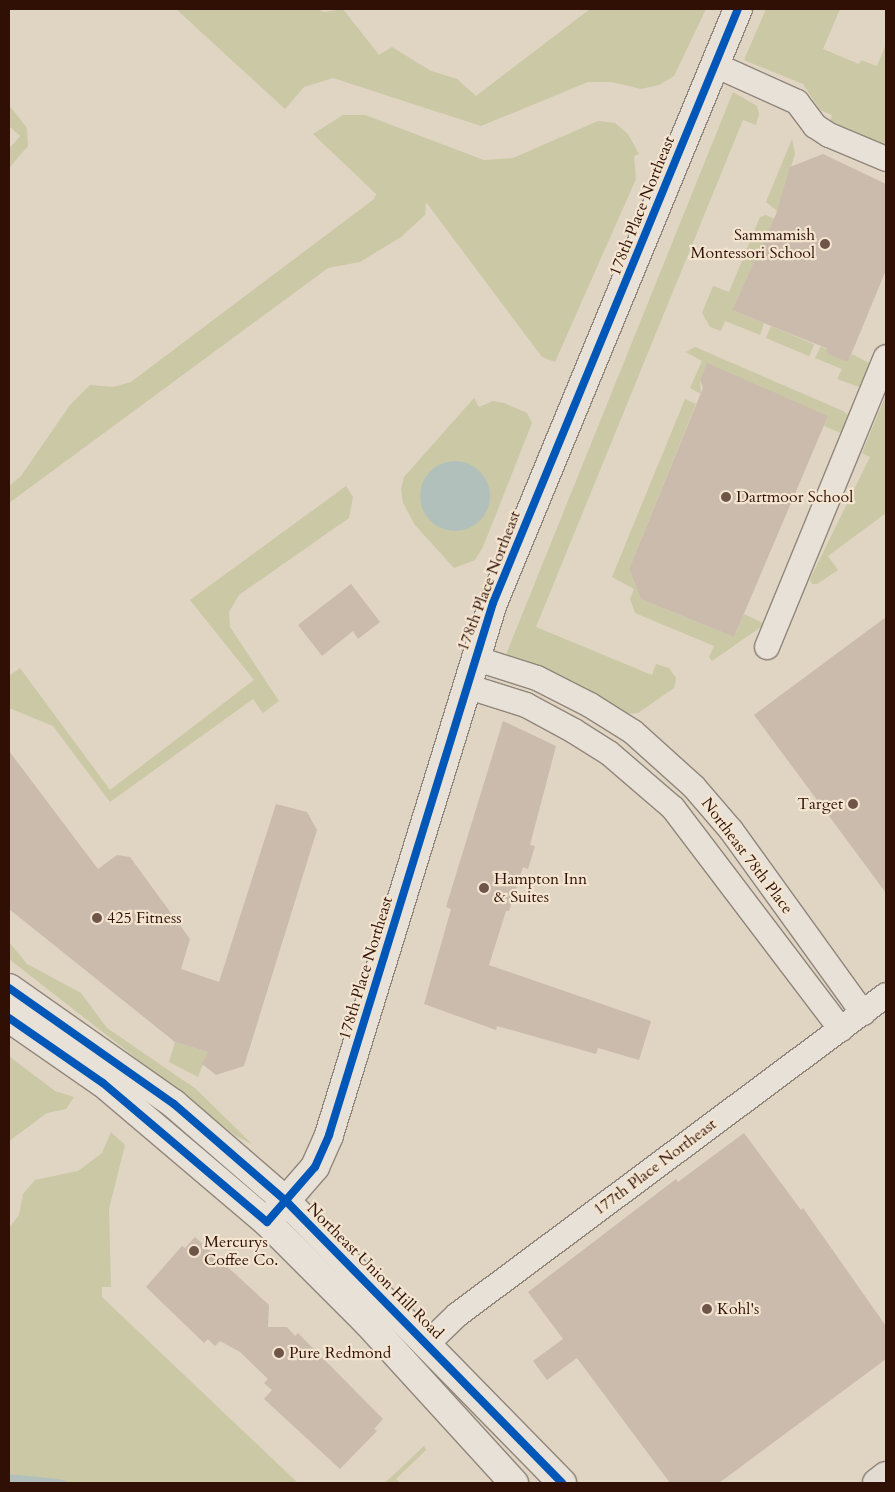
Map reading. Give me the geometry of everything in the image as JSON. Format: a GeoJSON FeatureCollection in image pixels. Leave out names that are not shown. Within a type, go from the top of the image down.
{"type":"FeatureCollection","features":[{"type":"Feature","properties":{"kind":"highway"},"geometry":{"type":"LineString","coordinates":[[877,1483],[886,1476]]}},
{"type":"Feature","properties":{"kind":"main road","name":"178th Place Northeast"},"geometry":{"type":"LineString","coordinates":[[267,1222],[287,1202],[314,1167],[329,1135],[474,658],[493,603],[738,9]]}},
{"type":"Feature","properties":{"kind":"main road","name":"Northeast Union Hill Road"},"geometry":{"type":"LineString","coordinates":[[9,988],[174,1104],[287,1202],[428,1343],[562,1483]]}},
{"type":"Feature","properties":{"kind":"main road"},"geometry":{"type":"LineString","coordinates":[[9,1018],[103,1083],[267,1222],[367,1322],[514,1483]]}},
{"type":"Feature","properties":{"kind":"street"},"geometry":{"type":"LineString","coordinates":[[715,65],[797,102],[815,126],[829,135],[886,159]]}},
{"type":"Feature","properties":{"kind":"street"},"geometry":{"type":"LineString","coordinates":[[767,647],[886,357]]}},
{"type":"Feature","properties":{"kind":"street","name":"Northeast 78th Place"},"geometry":{"type":"LineString","coordinates":[[474,658],[537,678],[590,705],[633,732],[694,786],[731,830],[863,1012]]}},
{"type":"Feature","properties":{"kind":"street","name":"Northeast 78th Place"},"geometry":{"type":"LineString","coordinates":[[466,686],[526,705],[574,731],[609,754],[673,808],[841,1029]]}},
{"type":"Feature","properties":{"kind":"street","name":"177th Place Northeast"},"geometry":{"type":"LineString","coordinates":[[428,1343],[457,1315],[886,995]]}},
{"type":"Feature","properties":{"kind":"shaded area"},"geometry":{"type":"Polygon","coordinates":[[[176,9],[318,9],[324,12],[343,9],[379,55],[392,47],[431,71],[457,79],[476,96],[590,9],[706,9],[674,76],[659,85],[641,89],[612,82],[588,82],[481,126],[333,78],[304,87],[285,109],[176,9]]]}},
{"type":"Feature","properties":{"kind":"shaded area"},"geometry":{"type":"Polygon","coordinates":[[[766,9],[840,9],[823,49],[859,64],[861,60],[877,66],[886,44],[886,150],[829,124],[832,115],[820,110],[803,84],[744,60],[766,9]]]}},
{"type":"Feature","properties":{"kind":"shaded area"},"geometry":{"type":"Polygon","coordinates":[[[733,92],[757,106],[759,114],[756,125],[743,120],[536,627],[652,675],[656,664],[669,668],[676,678],[674,688],[638,713],[626,714],[578,686],[505,657],[733,92]]]}},
{"type":"Feature","properties":{"kind":"shaded area"},"geometry":{"type":"Polygon","coordinates":[[[9,105],[27,128],[28,146],[9,168],[9,149],[20,136],[9,126],[9,105]]]}},
{"type":"Feature","properties":{"kind":"shaded area"},"geometry":{"type":"Polygon","coordinates":[[[343,115],[365,115],[484,160],[513,158],[598,121],[615,123],[628,134],[639,154],[634,156],[636,179],[555,362],[542,357],[426,202],[425,215],[401,237],[360,262],[328,268],[9,503],[9,486],[21,476],[70,405],[90,385],[113,387],[131,382],[374,199],[376,194],[313,134],[343,115]]]}},
{"type":"Feature","properties":{"kind":"shaded area"},"geometry":{"type":"Polygon","coordinates":[[[792,139],[795,154],[777,211],[766,202],[792,139]]]}},
{"type":"Feature","properties":{"kind":"shaded area"},"geometry":{"type":"Polygon","coordinates":[[[766,215],[774,219],[732,310],[764,323],[760,335],[725,321],[721,331],[710,327],[702,313],[713,286],[729,292],[760,217],[766,215]]]}},
{"type":"Feature","properties":{"kind":"shaded area"},"geometry":{"type":"Polygon","coordinates":[[[771,326],[814,344],[809,356],[766,338],[771,326]]]}},
{"type":"Feature","properties":{"kind":"shaded area"},"geometry":{"type":"Polygon","coordinates":[[[821,346],[848,362],[852,354],[871,364],[867,384],[859,387],[837,379],[842,369],[815,358],[821,346]]]}},
{"type":"Feature","properties":{"kind":"shaded area"},"geometry":{"type":"Polygon","coordinates":[[[695,347],[843,411],[849,416],[843,434],[824,426],[828,416],[706,366],[700,380],[701,394],[690,388],[702,361],[686,352],[695,347]]]}},
{"type":"Feature","properties":{"kind":"shaded area"},"geometry":{"type":"Polygon","coordinates":[[[886,395],[886,513],[828,556],[838,570],[817,584],[812,584],[810,579],[870,457],[862,453],[886,395]]]}},
{"type":"Feature","properties":{"kind":"shaded area"},"geometry":{"type":"Polygon","coordinates":[[[474,398],[479,407],[493,401],[504,403],[527,413],[532,423],[483,547],[475,560],[454,568],[415,525],[403,503],[401,489],[404,477],[474,398]]]}},
{"type":"Feature","properties":{"kind":"shaded area"},"geometry":{"type":"Polygon","coordinates":[[[685,399],[696,404],[629,569],[641,599],[729,635],[736,633],[744,614],[765,624],[712,661],[709,657],[714,646],[635,613],[630,599],[634,589],[612,577],[685,399]]]}},
{"type":"Feature","properties":{"kind":"shaded area"},"geometry":{"type":"Polygon","coordinates":[[[448,461],[462,461],[475,467],[484,476],[490,489],[488,509],[480,521],[462,531],[448,531],[435,525],[426,516],[420,503],[420,489],[426,476],[435,467],[448,461]]]}},
{"type":"Feature","properties":{"kind":"shaded area"},"geometry":{"type":"Polygon","coordinates":[[[346,486],[353,497],[349,518],[239,595],[229,612],[230,627],[279,701],[263,713],[253,699],[110,802],[53,726],[9,708],[9,676],[20,668],[110,790],[254,680],[190,600],[346,486]]]}},
{"type":"Feature","properties":{"kind":"shaded area"},"geometry":{"type":"Polygon","coordinates":[[[9,942],[27,964],[81,993],[107,1028],[196,1089],[252,1144],[236,1136],[9,959],[9,942]]]}},
{"type":"Feature","properties":{"kind":"shaded area"},"geometry":{"type":"Polygon","coordinates":[[[175,1042],[208,1052],[198,1077],[169,1062],[175,1042]]]}},
{"type":"Feature","properties":{"kind":"shaded area"},"geometry":{"type":"Polygon","coordinates":[[[9,1056],[55,1091],[74,1097],[66,1109],[47,1113],[9,1141],[9,1056]]]}},
{"type":"Feature","properties":{"kind":"shaded area"},"geometry":{"type":"Polygon","coordinates":[[[111,1132],[125,1145],[109,1209],[111,1287],[102,1287],[102,1297],[298,1483],[72,1483],[9,1474],[9,1228],[19,1215],[23,1194],[35,1180],[78,1171],[102,1153],[111,1132]]]}},
{"type":"Feature","properties":{"kind":"shaded area"},"geometry":{"type":"Polygon","coordinates":[[[424,1446],[426,1450],[396,1479],[399,1482],[385,1483],[424,1446]]]}},
{"type":"Feature","properties":{"kind":"shaded area"},"geometry":{"type":"Polygon","coordinates":[[[9,1474],[59,1479],[72,1483],[9,1483],[9,1474]]]}},
{"type":"Feature","properties":{"kind":"building","name":"Sammamish Montessori School"},"geometry":{"type":"Polygon","coordinates":[[[823,154],[886,184],[886,270],[848,362],[828,354],[826,348],[732,310],[776,214],[790,167],[823,154]]]}},
{"type":"Feature","properties":{"kind":"building","name":"Dartmoor School"},"geometry":{"type":"Polygon","coordinates":[[[707,363],[828,416],[734,637],[641,599],[629,569],[703,388],[700,380],[707,363]]]}},
{"type":"Feature","properties":{"kind":"building"},"geometry":{"type":"Polygon","coordinates":[[[351,584],[380,622],[358,639],[353,631],[322,656],[298,625],[351,584]]]}},
{"type":"Feature","properties":{"kind":"building","name":"Target"},"geometry":{"type":"Polygon","coordinates":[[[886,617],[886,893],[754,715],[886,617]]]}},
{"type":"Feature","properties":{"kind":"building","name":"Hampton Inn & Suites"},"geometry":{"type":"Polygon","coordinates":[[[503,721],[556,746],[530,845],[535,846],[528,869],[523,867],[509,911],[506,911],[489,965],[651,1021],[639,1060],[598,1048],[596,1054],[497,1026],[496,1030],[424,1004],[451,909],[446,907],[503,721]]]}},
{"type":"Feature","properties":{"kind":"building","name":"425 Fitness"},"geometry":{"type":"Polygon","coordinates":[[[9,751],[98,869],[117,855],[130,857],[190,939],[181,969],[219,982],[276,804],[307,812],[317,830],[244,1066],[216,1075],[202,1064],[208,1052],[175,1042],[9,909],[9,751]]]}},
{"type":"Feature","properties":{"kind":"building","name":"Kohl's"},"geometry":{"type":"Polygon","coordinates":[[[744,1133],[801,1210],[803,1208],[886,1326],[886,1359],[719,1483],[670,1483],[577,1358],[547,1380],[533,1361],[563,1339],[528,1292],[676,1179],[678,1182],[744,1133]]]}},
{"type":"Feature","properties":{"kind":"building","name":"Pure Redmond"},"geometry":{"type":"Polygon","coordinates":[[[195,1237],[269,1305],[268,1327],[287,1327],[295,1336],[298,1333],[383,1419],[374,1429],[377,1431],[340,1469],[264,1399],[272,1390],[264,1383],[268,1379],[240,1352],[220,1341],[215,1346],[208,1339],[204,1343],[146,1287],[182,1246],[185,1248],[195,1237]]]}},
{"type":"Feature","properties":{"kind":"cycle path"},"geometry":{"type":"LineString","coordinates":[[9,1018],[103,1083],[267,1222],[315,1167],[329,1135],[493,603],[738,9]]}},
{"type":"Feature","properties":{"kind":"cycle path"},"geometry":{"type":"LineString","coordinates":[[9,988],[174,1104],[287,1202],[562,1483]]}},
{"type":"Feature","properties":{"kind":"place","name":"Sammamish Montessori School"},"geometry":{"type":"Point","coordinates":[825,244]}},
{"type":"Feature","properties":{"kind":"place","name":"Dartmoor School"},"geometry":{"type":"Point","coordinates":[726,497]}},
{"type":"Feature","properties":{"kind":"place","name":"Target"},"geometry":{"type":"Point","coordinates":[853,804]}},
{"type":"Feature","properties":{"kind":"place","name":"Hampton Inn & Suites"},"geometry":{"type":"Point","coordinates":[484,888]}},
{"type":"Feature","properties":{"kind":"place","name":"425 Fitness"},"geometry":{"type":"Point","coordinates":[97,918]}},
{"type":"Feature","properties":{"kind":"place","name":"Mercurys Coffee Co."},"geometry":{"type":"Point","coordinates":[194,1251]}},
{"type":"Feature","properties":{"kind":"place","name":"Kohl's"},"geometry":{"type":"Point","coordinates":[707,1309]}},
{"type":"Feature","properties":{"kind":"place","name":"Pure Redmond"},"geometry":{"type":"Point","coordinates":[279,1353]}}]}
